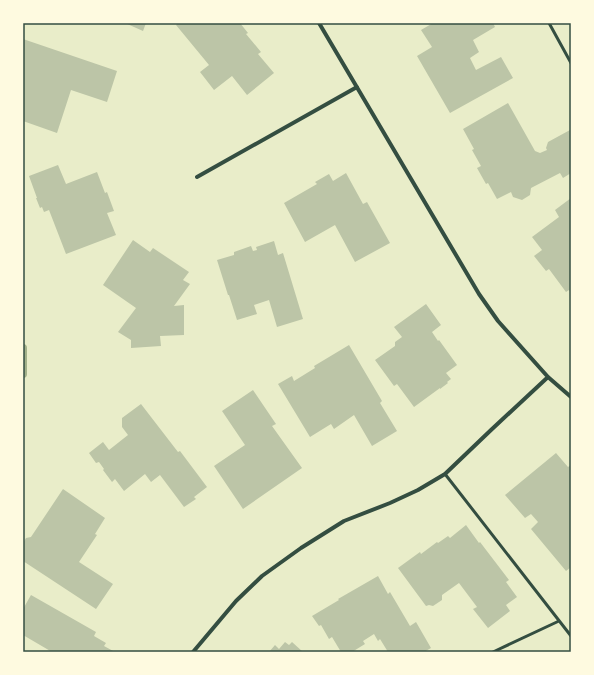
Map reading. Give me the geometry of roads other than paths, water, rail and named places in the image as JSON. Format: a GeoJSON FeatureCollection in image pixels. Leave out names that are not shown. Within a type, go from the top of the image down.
{"type":"FeatureCollection","features":[{"type":"Feature","properties":{"kind":"street"},"geometry":{"type":"LineString","coordinates":[[319,23],[479,294],[498,321],[548,377],[571,397]]}},
{"type":"Feature","properties":{"kind":"street"},"geometry":{"type":"LineString","coordinates":[[197,177],[357,87]]}},
{"type":"Feature","properties":{"kind":"street"},"geometry":{"type":"LineString","coordinates":[[193,652],[241,596],[262,576],[301,548],[344,521],[418,490],[445,474],[548,377]]}},
{"type":"Feature","properties":{"kind":"lane"},"geometry":{"type":"LineString","coordinates":[[549,23],[571,63]]}},
{"type":"Feature","properties":{"kind":"lane"},"geometry":{"type":"LineString","coordinates":[[445,474],[571,636]]}},
{"type":"Feature","properties":{"kind":"lane"},"geometry":{"type":"LineString","coordinates":[[493,652],[559,621]]}},
{"type":"Feature","properties":{"kind":"waterway"},"geometry":{"type":"LineString","coordinates":[[23,348],[23,374]]}}]}
